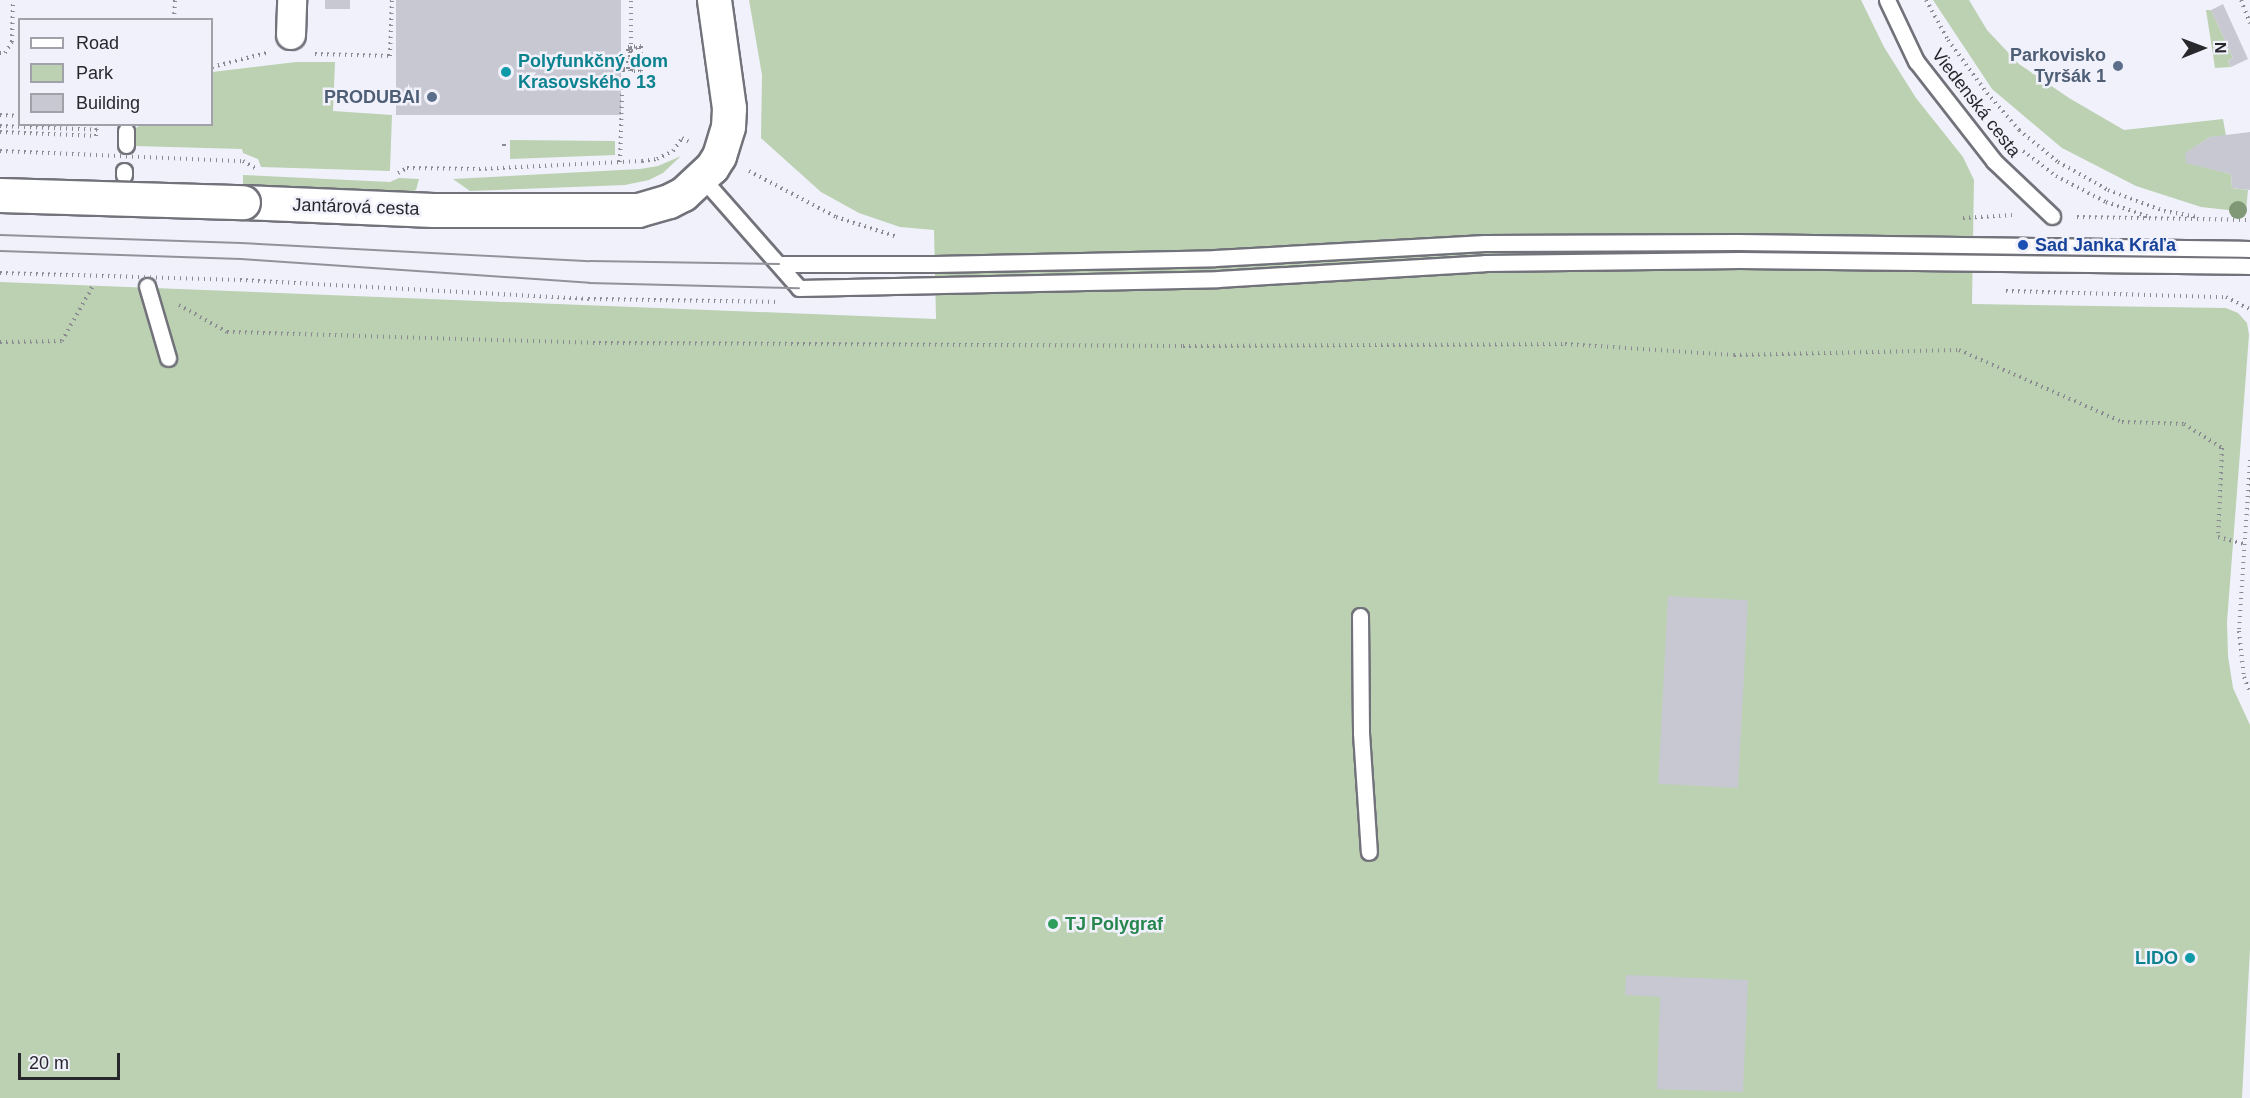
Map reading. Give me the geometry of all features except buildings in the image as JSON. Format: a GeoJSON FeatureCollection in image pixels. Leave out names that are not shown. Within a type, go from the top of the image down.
{"type":"FeatureCollection","features":[{"type":"Feature","properties":{"kind":"street"},"geometry":{"type":"LineString","coordinates":[[284,44],[292,0]]}},
{"type":"Feature","properties":{"kind":"street"},"geometry":{"type":"LineString","coordinates":[[711,167],[728,127],[729,108],[714,0]]}},
{"type":"Feature","properties":{"kind":"street","name":"Jantárová cesta"},"geometry":{"type":"LineString","coordinates":[[0,195],[433,210],[638,210],[669,201],[711,167]]}},
{"type":"Feature","properties":{"kind":"lane","name":"Viedenská cesta"},"geometry":{"type":"LineString","coordinates":[[1887,0],[1916,61],[1994,161],[2052,216]]}},
{"type":"Feature","properties":{"kind":"lane"},"geometry":{"type":"LineString","coordinates":[[711,167],[779,264],[799,288],[1218,279],[1485,263],[1740,260],[2250,266]]}},
{"type":"Feature","properties":{"kind":"lane"},"geometry":{"type":"LineString","coordinates":[[779,264],[935,264],[1215,258],[1485,243],[1972,244],[2250,249]]}},
{"type":"Feature","properties":{"kind":"lane"},"geometry":{"type":"LineString","coordinates":[[147,286],[168,358]]}},
{"type":"Feature","properties":{"kind":"lane"},"geometry":{"type":"LineString","coordinates":[[1360,616],[1361,733],[1369,852]]}},
{"type":"Feature","properties":{"kind":"path"},"geometry":{"type":"LineString","coordinates":[[0,53],[5,53],[12,42],[13,0]]}},
{"type":"Feature","properties":{"kind":"path"},"geometry":{"type":"LineString","coordinates":[[174,18],[175,0]]}},
{"type":"Feature","properties":{"kind":"path"},"geometry":{"type":"LineString","coordinates":[[311,54],[390,56],[392,0]]}},
{"type":"Feature","properties":{"kind":"path"},"geometry":{"type":"LineString","coordinates":[[620,162],[622,69],[628,69],[628,47],[635,47],[641,46],[641,71],[630,71],[630,48],[639,48],[639,70],[632,70],[631,50],[631,45],[631,0]]}},
{"type":"Feature","properties":{"kind":"path"},"geometry":{"type":"LineString","coordinates":[[1926,0],[1948,40],[1987,93],[2019,130],[2058,162],[2108,190],[2164,211],[2208,219]]}},
{"type":"Feature","properties":{"kind":"path"},"geometry":{"type":"LineString","coordinates":[[2241,0],[2250,23]]}},
{"type":"Feature","properties":{"kind":"path"},"geometry":{"type":"LineString","coordinates":[[213,67],[265,52],[284,44]]}},
{"type":"Feature","properties":{"kind":"path"},"geometry":{"type":"LineString","coordinates":[[0,115],[18,116]]}},
{"type":"Feature","properties":{"kind":"path"},"geometry":{"type":"LineString","coordinates":[[0,126],[92,130]]}},
{"type":"Feature","properties":{"kind":"path"},"geometry":{"type":"LineString","coordinates":[[0,132],[96,136],[97,126]]}},
{"type":"Feature","properties":{"kind":"path"},"geometry":{"type":"LineString","coordinates":[[435,169],[657,159],[673,151],[682,138],[711,167],[836,217],[909,240]]}},
{"type":"Feature","properties":{"kind":"path"},"geometry":{"type":"LineString","coordinates":[[504,140],[504,146]]}},
{"type":"Feature","properties":{"kind":"path"},"geometry":{"type":"LineString","coordinates":[[2019,148],[2056,176],[2106,202],[2154,219],[2198,226]]}},
{"type":"Feature","properties":{"kind":"path"},"geometry":{"type":"LineString","coordinates":[[0,151],[243,161]]}},
{"type":"Feature","properties":{"kind":"path"},"geometry":{"type":"LineString","coordinates":[[2154,219],[2250,220]]}},
{"type":"Feature","properties":{"kind":"path"},"geometry":{"type":"LineString","coordinates":[[0,273],[240,280],[588,299],[780,302]]}},
{"type":"Feature","properties":{"kind":"path"},"geometry":{"type":"LineString","coordinates":[[0,342],[62,341],[94,284]]}},
{"type":"Feature","properties":{"kind":"path"},"geometry":{"type":"LineString","coordinates":[[147,286],[227,332],[593,343],[1183,346],[1565,344],[1734,356],[1959,350],[2122,422],[2184,424],[2222,448],[2218,537],[2245,544]]}},
{"type":"Feature","properties":{"kind":"path"},"geometry":{"type":"LineString","coordinates":[[1995,291],[2226,297],[2250,309]]}},
{"type":"Feature","properties":{"kind":"path"},"geometry":{"type":"LineString","coordinates":[[2250,460],[2239,631],[2244,677],[2250,692]]}},
{"type":"Feature","properties":{"kind":"green space"},"geometry":{"type":"Polygon","coordinates":[[[749,0],[1861,0],[1884,47],[1916,98],[1963,157],[1974,180],[1972,304],[2226,308],[2238,313],[2247,323],[2249,335],[2227,622],[2228,656],[2233,688],[2250,725],[2250,949],[2242,1098],[0,1098],[0,282],[936,319],[934,230],[900,227],[859,213],[821,192],[761,138],[762,75],[749,0]]]}},
{"type":"Feature","properties":{"kind":"green space"},"geometry":{"type":"Polygon","coordinates":[[[1933,0],[1969,0],[1987,30],[2019,64],[2069,98],[2124,130],[2223,119],[2226,136],[2210,137],[2186,153],[2186,162],[2231,174],[2232,188],[2248,190],[2246,212],[2201,207],[2136,186],[2062,148],[1992,89],[1933,0]]]}},
{"type":"Feature","properties":{"kind":"green space"},"geometry":{"type":"Polygon","coordinates":[[[2206,10],[2211,10],[2233,58],[2228,61],[2231,67],[2215,68],[2206,10]]]}},
{"type":"Feature","properties":{"kind":"green space"},"geometry":{"type":"Polygon","coordinates":[[[296,62],[335,62],[333,111],[392,115],[390,171],[261,167],[258,159],[243,153],[242,149],[134,146],[134,129],[139,126],[213,126],[213,72],[296,62]]]}},
{"type":"Feature","properties":{"kind":"green space"},"geometry":{"type":"Polygon","coordinates":[[[510,140],[615,141],[615,155],[510,159],[510,140]]]}},
{"type":"Feature","properties":{"kind":"green space"},"geometry":{"type":"Polygon","coordinates":[[[681,156],[663,173],[649,180],[625,185],[470,191],[453,179],[640,169],[658,166],[681,156]]]}},
{"type":"Feature","properties":{"kind":"green space"},"geometry":{"type":"Polygon","coordinates":[[[243,175],[390,182],[399,178],[419,179],[416,190],[404,195],[243,184],[243,175]]]}},
{"type":"Feature","properties":{"kind":"tram line"},"geometry":{"type":"LineString","coordinates":[[0,235],[241,243],[590,261],[779,264]]}},
{"type":"Feature","properties":{"kind":"tram line"},"geometry":{"type":"LineString","coordinates":[[0,251],[241,259],[589,283],[799,288]]}},
{"type":"Feature","properties":{"kind":"place","name":"Parkovisko Tyršák 1"},"geometry":{"type":"Point","coordinates":[2118,66]}},
{"type":"Feature","properties":{"kind":"place","name":"Polyfunkčný dom Krasovského 13"},"geometry":{"type":"Point","coordinates":[506,72]}},
{"type":"Feature","properties":{"kind":"place","name":"PRODUBAI"},"geometry":{"type":"Point","coordinates":[432,97]}},
{"type":"Feature","properties":{"kind":"place","name":"Sad Janka Kráľa"},"geometry":{"type":"Point","coordinates":[2023,245]}},
{"type":"Feature","properties":{"kind":"place","name":"TJ Polygraf"},"geometry":{"type":"Point","coordinates":[1053,924]}},
{"type":"Feature","properties":{"kind":"place","name":"LIDO"},"geometry":{"type":"Point","coordinates":[2190,958]}}]}
